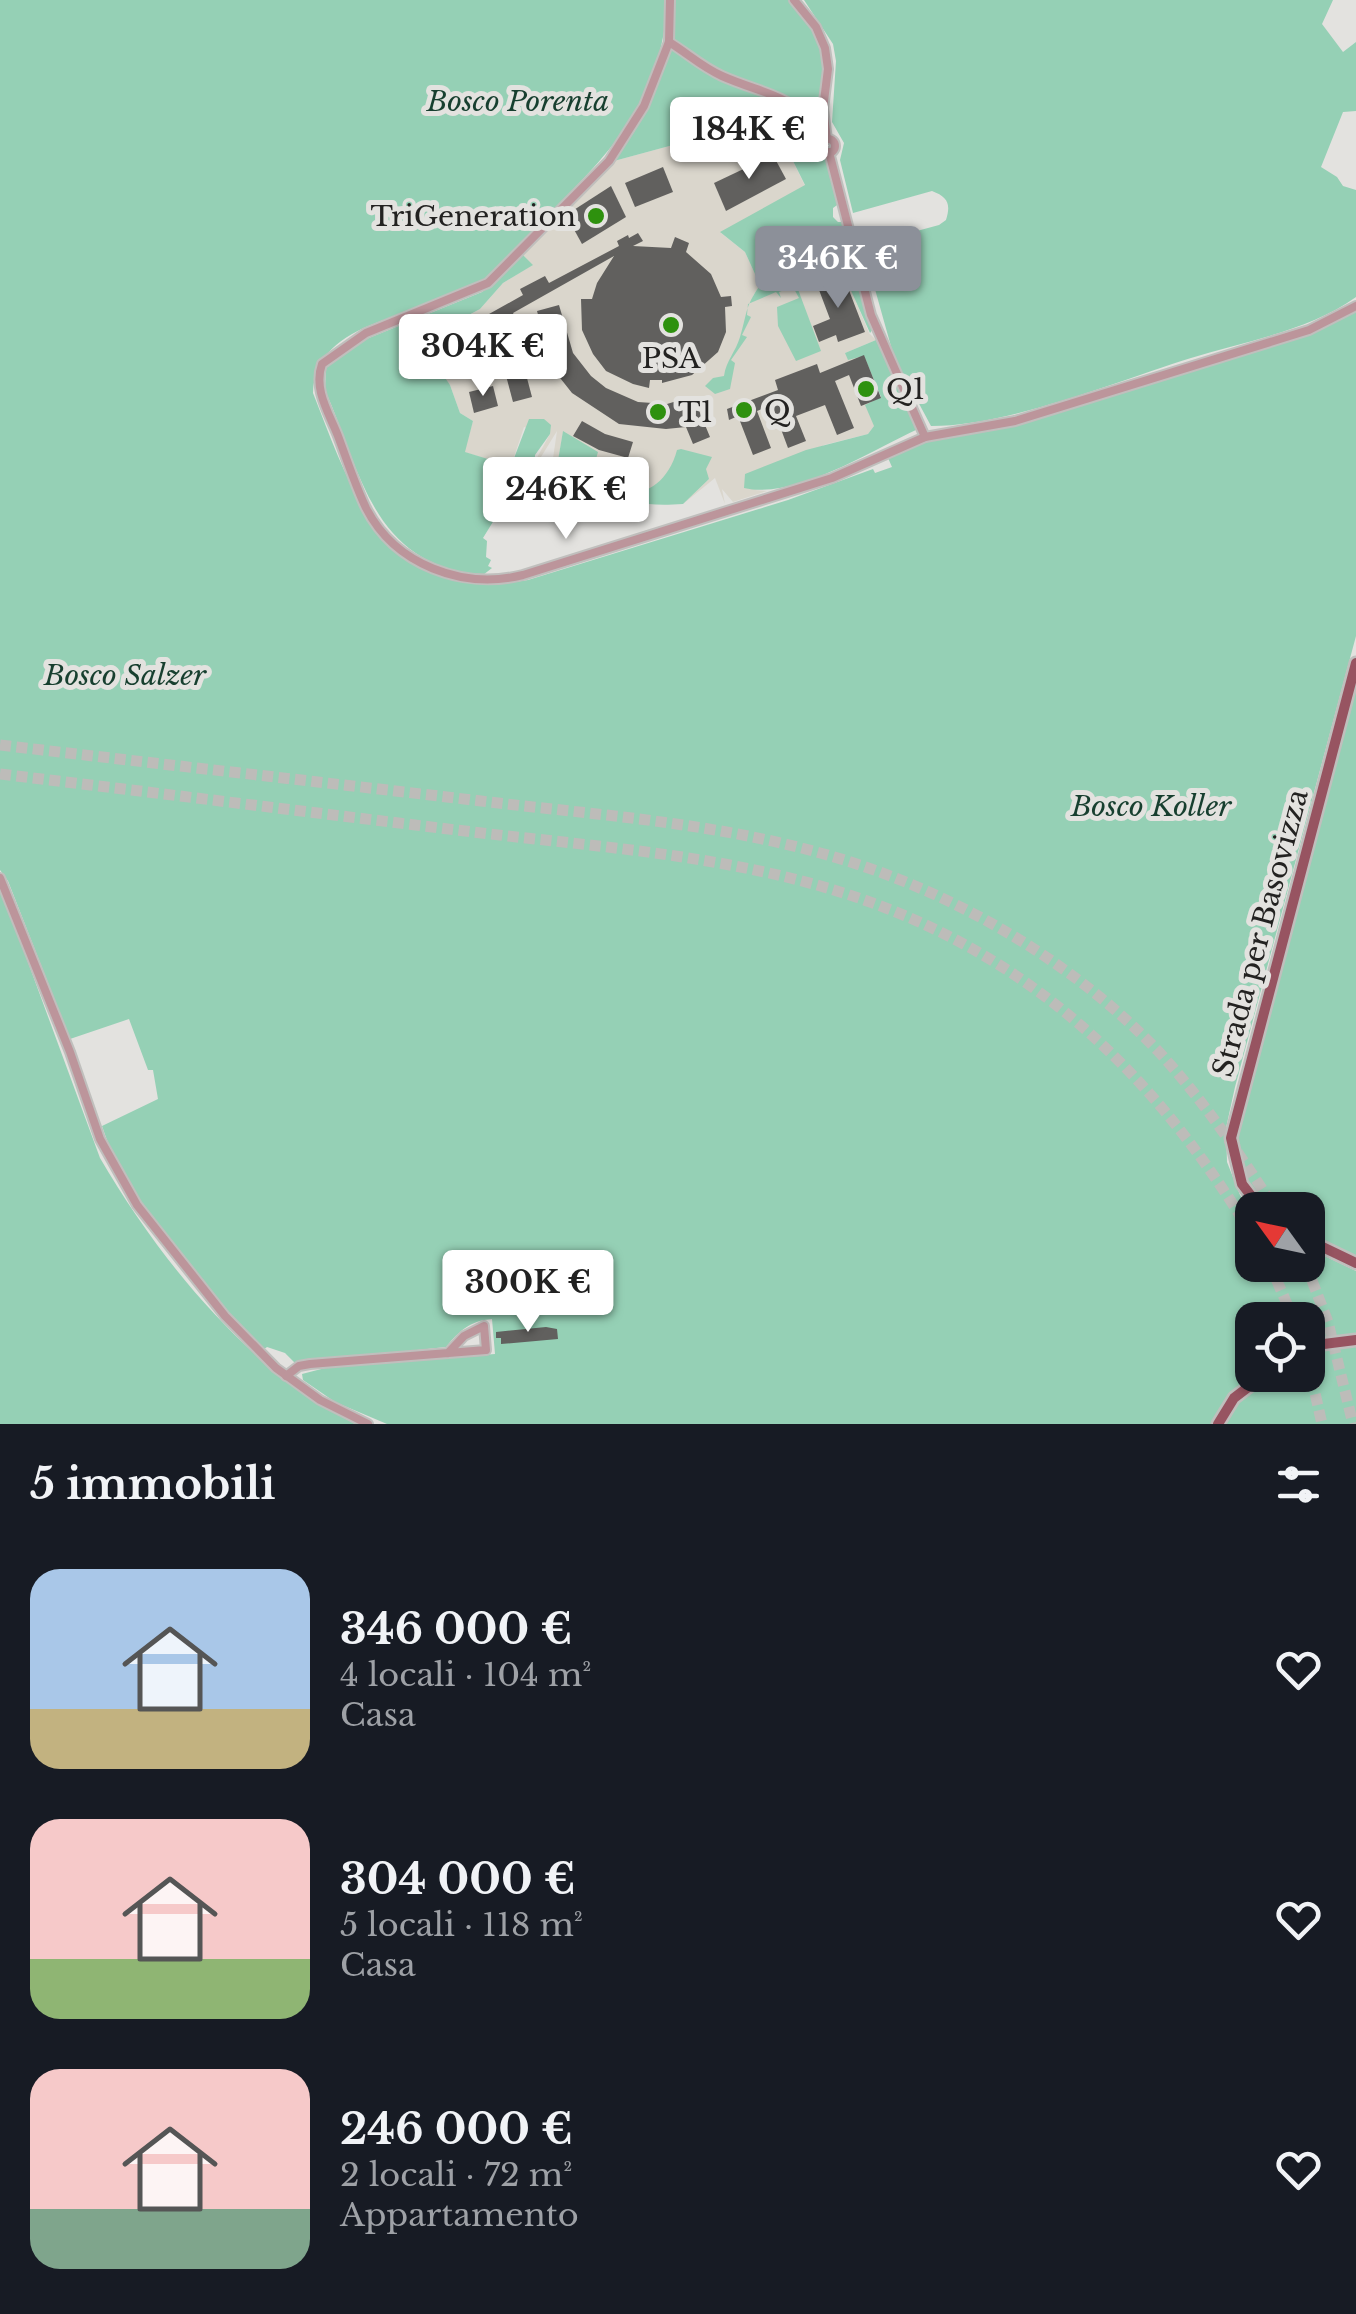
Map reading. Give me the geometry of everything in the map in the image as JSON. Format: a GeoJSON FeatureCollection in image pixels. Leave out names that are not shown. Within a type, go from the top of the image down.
{"type":"FeatureCollection","features":[{"type":"Feature","properties":{"kind":"main road","name":"Strada per Basovizza"},"geometry":{"type":"LineString","coordinates":[[1248,1192],[1242,1184],[1231,1138],[1356,663]]}},
{"type":"Feature","properties":{"kind":"main road"},"geometry":{"type":"LineString","coordinates":[[1325,1248],[1356,1263]]}},
{"type":"Feature","properties":{"kind":"main road"},"geometry":{"type":"LineString","coordinates":[[1325,1344],[1356,1340]]}},
{"type":"Feature","properties":{"kind":"main road"},"geometry":{"type":"LineString","coordinates":[[1218,1424],[1242,1392]]}},
{"type":"Feature","properties":{"kind":"street"},"geometry":{"type":"LineString","coordinates":[[670,0],[670,42],[644,106],[617,151],[497,275],[465,296],[403,316],[325,360],[318,381],[366,507],[385,535],[430,568],[467,579],[514,577],[832,478],[926,437],[1054,409],[1309,330],[1356,306]]}},
{"type":"Feature","properties":{"kind":"street"},"geometry":{"type":"LineString","coordinates":[[794,0],[816,28],[825,48],[826,140],[822,150],[829,152],[878,335],[926,437]]}},
{"type":"Feature","properties":{"kind":"street"},"geometry":{"type":"LineString","coordinates":[[670,42],[711,70],[788,100],[807,115],[826,140]]}},
{"type":"Feature","properties":{"kind":"street"},"geometry":{"type":"LineString","coordinates":[[0,878],[113,1167],[212,1301],[286,1376],[320,1400],[368,1424]]}},
{"type":"Feature","properties":{"kind":"street"},"geometry":{"type":"LineString","coordinates":[[286,1376],[299,1366],[310,1364],[486,1350],[484,1326],[464,1336],[448,1352]]}},
{"type":"Feature","properties":{"kind":"shaded area"},"geometry":{"type":"Polygon","coordinates":[[[762,98],[805,186],[721,233],[745,252],[760,285],[753,296],[841,266],[869,333],[876,340],[845,353],[864,355],[881,398],[868,434],[824,445],[755,490],[767,491],[733,502],[722,489],[725,504],[715,478],[683,504],[709,479],[692,454],[684,450],[676,454],[674,467],[658,486],[638,494],[598,482],[563,432],[555,478],[550,479],[557,431],[541,457],[542,480],[534,481],[534,463],[550,434],[524,427],[511,466],[464,452],[473,421],[460,413],[450,385],[427,357],[427,339],[480,309],[503,283],[532,265],[522,254],[614,161],[721,132],[762,98]]]}},
{"type":"Feature","properties":{"kind":"green space"},"geometry":{"type":"Polygon","coordinates":[[[0,0],[667,0],[655,69],[643,98],[587,175],[483,280],[452,297],[352,334],[332,349],[319,368],[313,393],[363,506],[384,536],[409,560],[441,576],[480,583],[528,580],[788,500],[873,469],[875,473],[892,467],[888,458],[936,438],[1019,424],[1315,332],[1356,311],[1356,636],[1226,1128],[1227,1162],[1239,1192],[1235,1192],[1235,1282],[1325,1282],[1325,1256],[1356,1271],[1356,1337],[1325,1337],[1325,1302],[1235,1302],[1235,1392],[1243,1392],[1214,1424],[387,1424],[335,1402],[303,1380],[302,1374],[329,1367],[495,1354],[492,1319],[466,1327],[446,1347],[295,1363],[285,1353],[267,1347],[263,1350],[170,1245],[114,1156],[102,1126],[158,1099],[153,1070],[148,1070],[129,1019],[70,1039],[8,881],[0,870],[0,0]]]}},
{"type":"Feature","properties":{"kind":"green space"},"geometry":{"type":"Polygon","coordinates":[[[672,0],[791,0],[820,45],[822,131],[798,103],[718,72],[676,42],[672,37],[672,0]]]}},
{"type":"Feature","properties":{"kind":"green space"},"geometry":{"type":"Polygon","coordinates":[[[804,0],[1333,0],[1322,24],[1343,52],[1356,42],[1356,111],[1343,112],[1321,167],[1343,186],[1356,190],[1356,297],[1297,327],[1061,401],[993,419],[931,426],[894,357],[864,250],[869,244],[939,225],[946,220],[948,205],[932,191],[853,213],[840,160],[844,143],[832,122],[836,61],[833,44],[804,0]]]}},
{"type":"Feature","properties":{"kind":"green space"},"geometry":{"type":"Polygon","coordinates":[[[672,48],[795,107],[819,137],[817,150],[830,166],[840,203],[833,208],[833,217],[845,222],[873,329],[870,333],[840,266],[796,284],[821,351],[796,361],[778,326],[777,307],[799,298],[793,287],[779,292],[781,298],[776,292],[750,303],[760,285],[745,252],[720,232],[805,185],[762,99],[721,132],[614,161],[634,132],[672,48]]]}},
{"type":"Feature","properties":{"kind":"green space"},"geometry":{"type":"Polygon","coordinates":[[[522,254],[533,265],[503,283],[480,309],[435,333],[424,347],[450,385],[460,413],[473,421],[465,452],[511,466],[529,419],[544,419],[551,425],[550,434],[535,455],[534,481],[519,489],[515,486],[483,538],[487,541],[486,557],[491,560],[488,566],[492,568],[483,575],[446,568],[417,554],[394,534],[376,510],[325,390],[326,365],[359,342],[482,292],[522,254]]]}},
{"type":"Feature","properties":{"kind":"green space"},"geometry":{"type":"Polygon","coordinates":[[[748,309],[747,315],[751,317],[742,335],[747,337],[731,360],[735,363],[730,389],[715,394],[705,386],[713,378],[724,376],[748,309]]]}},
{"type":"Feature","properties":{"kind":"green space"},"geometry":{"type":"Polygon","coordinates":[[[876,340],[918,429],[809,480],[764,490],[744,488],[745,474],[806,450],[868,434],[874,426],[865,405],[881,397],[864,356],[848,360],[845,353],[876,340]]]}},
{"type":"Feature","properties":{"kind":"green space"},"geometry":{"type":"Polygon","coordinates":[[[563,431],[598,452],[596,469],[601,482],[611,490],[625,494],[655,485],[681,449],[712,457],[706,469],[709,479],[683,504],[645,504],[603,494],[555,478],[563,431]]]}},
{"type":"Feature","properties":{"kind":"green space"},"geometry":{"type":"Polygon","coordinates":[[[1356,685],[1356,1258],[1325,1243],[1325,1192],[1254,1192],[1246,1180],[1237,1136],[1356,685]]]}},
{"type":"Feature","properties":{"kind":"green space"},"geometry":{"type":"Polygon","coordinates":[[[0,886],[100,1158],[124,1197],[179,1273],[243,1343],[316,1401],[355,1424],[0,1424],[0,886]]]}},
{"type":"Feature","properties":{"kind":"green space"},"geometry":{"type":"Polygon","coordinates":[[[1356,1346],[1356,1424],[1223,1424],[1248,1392],[1325,1392],[1325,1347],[1356,1346]]]}},
{"type":"Feature","properties":{"kind":"building"},"geometry":{"type":"Polygon","coordinates":[[[773,155],[786,179],[726,211],[714,183],[773,155]]]}},
{"type":"Feature","properties":{"kind":"building"},"geometry":{"type":"Polygon","coordinates":[[[663,167],[673,192],[635,207],[625,183],[663,167]]]}},
{"type":"Feature","properties":{"kind":"building","name":"TriGeneration"},"geometry":{"type":"Polygon","coordinates":[[[611,186],[626,217],[582,244],[566,215],[611,186]]]}},
{"type":"Feature","properties":{"kind":"building"},"geometry":{"type":"Polygon","coordinates":[[[638,233],[643,241],[633,246],[671,248],[675,237],[689,243],[686,252],[711,274],[721,297],[731,296],[732,306],[725,307],[726,332],[718,352],[692,375],[662,383],[650,380],[649,388],[606,371],[593,354],[582,330],[581,299],[592,299],[614,256],[513,313],[515,317],[522,315],[518,327],[466,354],[461,345],[455,348],[448,337],[523,295],[520,289],[545,276],[549,283],[619,246],[617,241],[638,233]]]}},
{"type":"Feature","properties":{"kind":"building"},"geometry":{"type":"Polygon","coordinates":[[[842,272],[865,332],[838,342],[836,335],[819,342],[813,326],[830,319],[816,282],[842,272]]]}},
{"type":"Feature","properties":{"kind":"building"},"geometry":{"type":"Polygon","coordinates":[[[559,305],[573,353],[591,376],[606,388],[638,402],[667,404],[693,396],[710,437],[693,444],[686,427],[619,424],[572,393],[553,369],[537,311],[559,305]]]}},
{"type":"Feature","properties":{"kind":"building"},"geometry":{"type":"Polygon","coordinates":[[[519,348],[532,397],[513,402],[500,353],[519,348]]]}},
{"type":"Feature","properties":{"kind":"building"},"geometry":{"type":"Polygon","coordinates":[[[864,355],[881,398],[861,406],[849,375],[835,381],[854,428],[837,435],[825,405],[796,416],[806,441],[788,448],[772,405],[757,411],[771,448],[753,455],[738,416],[729,420],[727,409],[778,390],[775,380],[817,364],[820,373],[864,355]]]}},
{"type":"Feature","properties":{"kind":"building"},"geometry":{"type":"Polygon","coordinates":[[[493,386],[498,406],[474,413],[469,392],[493,386]]]}},
{"type":"Feature","properties":{"kind":"building"},"geometry":{"type":"Polygon","coordinates":[[[582,421],[605,434],[633,442],[628,458],[599,450],[573,436],[582,421]]]}},
{"type":"Feature","properties":{"kind":"building"},"geometry":{"type":"Polygon","coordinates":[[[557,1329],[558,1339],[501,1344],[501,1338],[496,1338],[496,1332],[557,1329]]]}},
{"type":"Feature","properties":{"kind":"tunnel"},"geometry":{"type":"LineString","coordinates":[[0,745],[658,821],[745,835],[876,871],[965,909],[1049,959],[1088,988],[1159,1052],[1264,1192]]}},
{"type":"Feature","properties":{"kind":"tunnel"},"geometry":{"type":"LineString","coordinates":[[0,774],[680,857],[762,871],[876,904],[944,934],[1006,969],[1064,1011],[1117,1059],[1165,1112],[1235,1209]]}},
{"type":"Feature","properties":{"kind":"tunnel"},"geometry":{"type":"LineString","coordinates":[[1277,1282],[1286,1302]]}},
{"type":"Feature","properties":{"kind":"tunnel"},"geometry":{"type":"LineString","coordinates":[[1313,1282],[1328,1322],[1353,1424]]}},
{"type":"Feature","properties":{"kind":"tunnel"},"geometry":{"type":"LineString","coordinates":[[1315,1392],[1322,1424]]}},
{"type":"Feature","properties":{"kind":"place","name":"TriGeneration"},"geometry":{"type":"Point","coordinates":[596,216]}},
{"type":"Feature","properties":{"kind":"place","name":"PSA"},"geometry":{"type":"Point","coordinates":[671,325]}},
{"type":"Feature","properties":{"kind":"place","name":"Q1"},"geometry":{"type":"Point","coordinates":[866,389]}},
{"type":"Feature","properties":{"kind":"place","name":"Q"},"geometry":{"type":"Point","coordinates":[744,410]}},
{"type":"Feature","properties":{"kind":"place","name":"T1"},"geometry":{"type":"Point","coordinates":[658,412]}},
{"type":"Feature","properties":{"kind":"park label","name":"Bosco Porenta"},"geometry":{"type":"Point","coordinates":[518,101]}},
{"type":"Feature","properties":{"kind":"park label","name":"Bosco Salzer"},"geometry":{"type":"Point","coordinates":[125,675]}},
{"type":"Feature","properties":{"kind":"park label","name":"Bosco Koller"},"geometry":{"type":"Point","coordinates":[1151,806]}}]}
